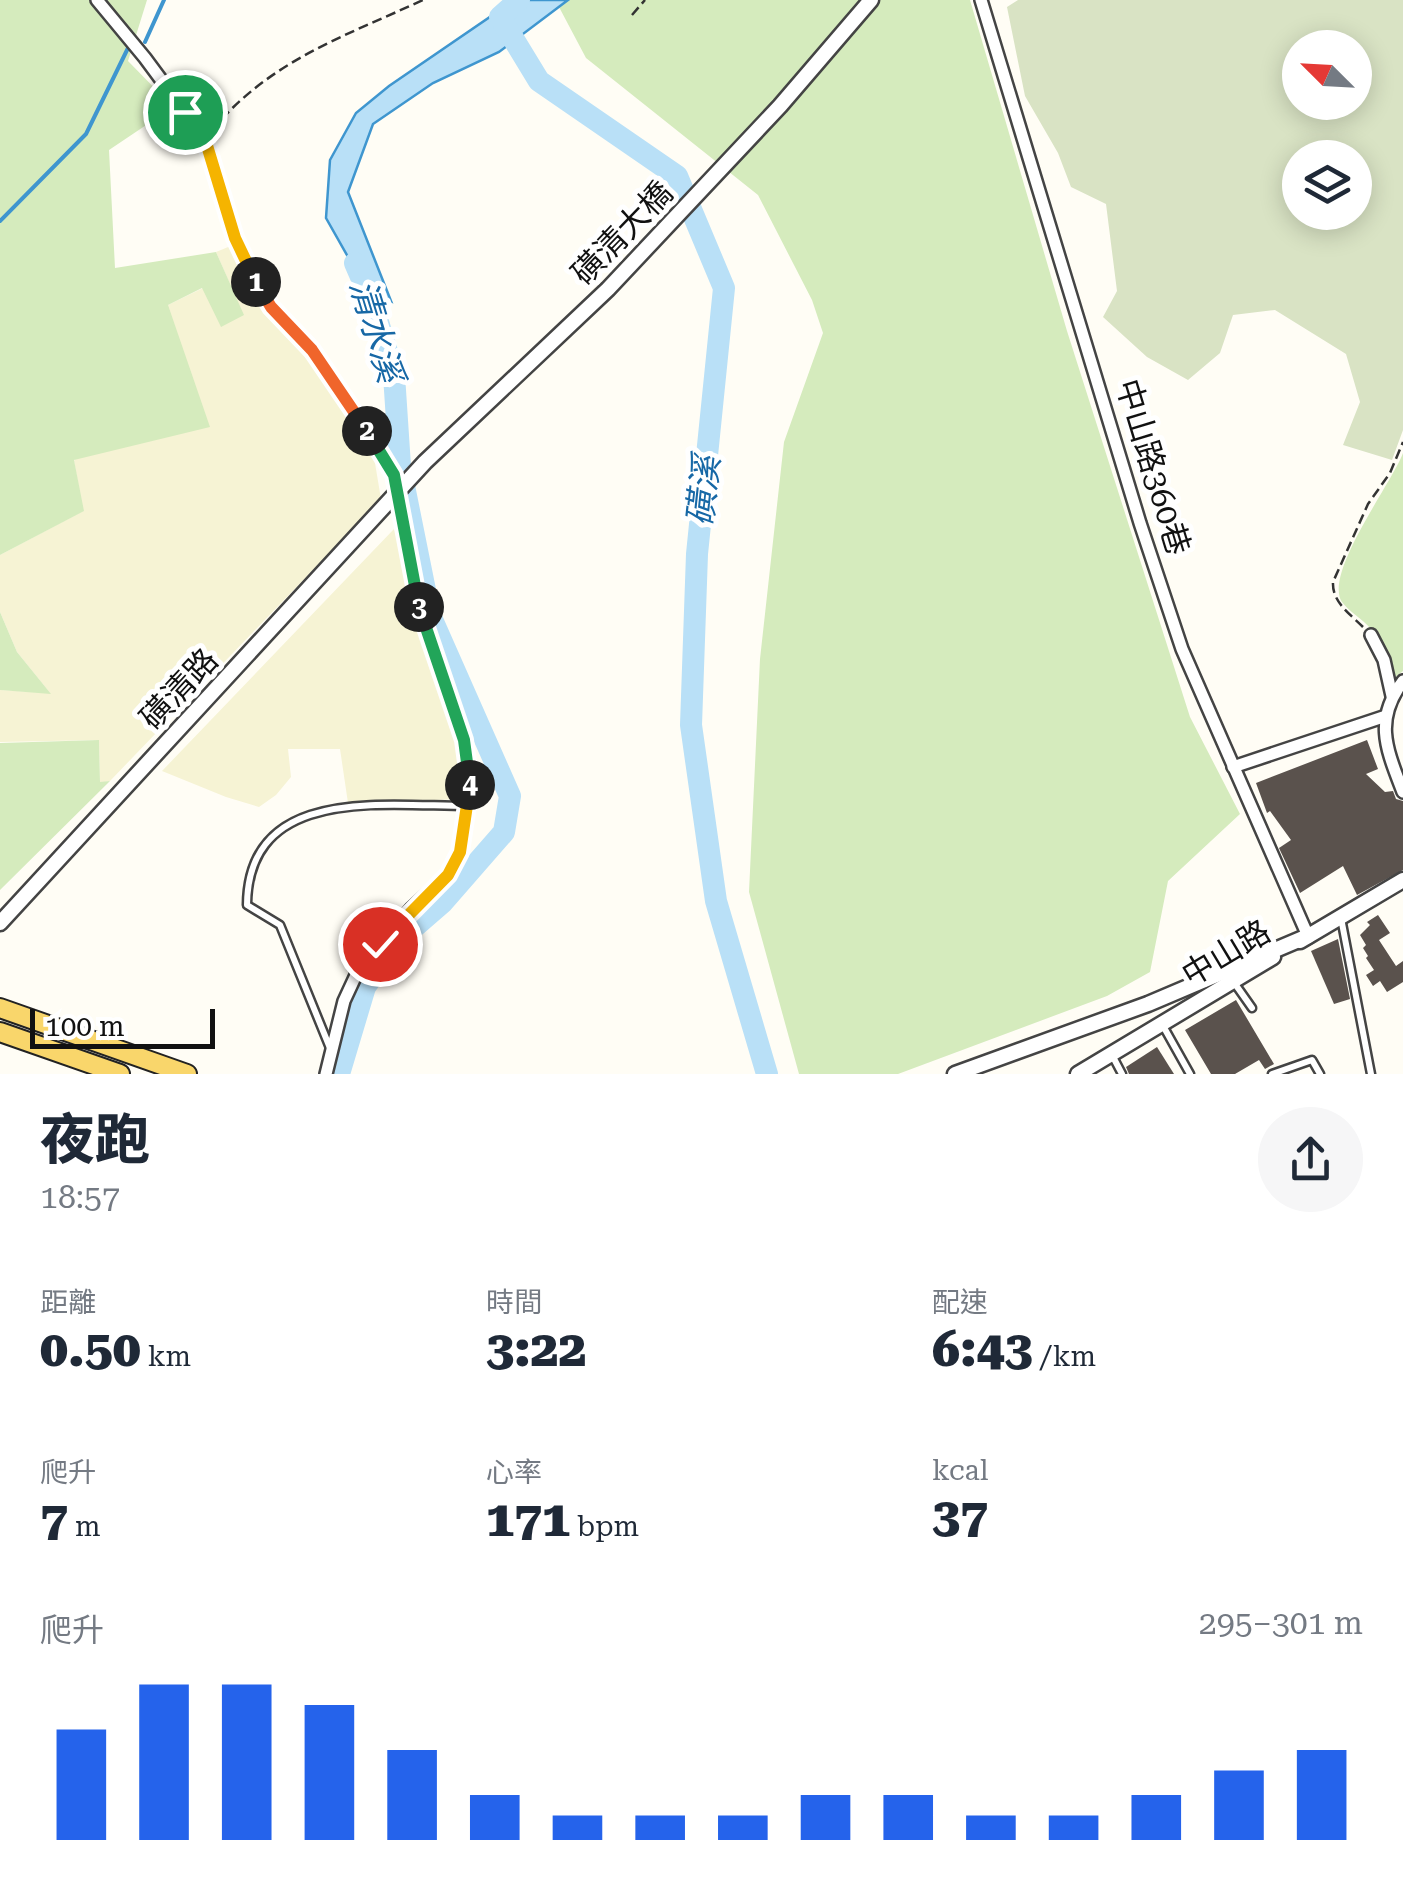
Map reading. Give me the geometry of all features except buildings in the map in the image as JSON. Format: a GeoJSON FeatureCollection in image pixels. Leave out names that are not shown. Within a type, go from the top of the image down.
{"type":"FeatureCollection","features":[{"type":"Feature","properties":{"kind":"main road"},"geometry":{"type":"LineString","coordinates":[[0,1008],[186,1074]]}},
{"type":"Feature","properties":{"kind":"main road"},"geometry":{"type":"LineString","coordinates":[[0,1032],[120,1074]]}},
{"type":"Feature","properties":{"kind":"street"},"geometry":{"type":"LineString","coordinates":[[97,0],[205,139],[235,238],[260,289],[271,307],[312,350],[394,475],[420,610],[464,740],[470,780],[460,852],[448,875],[411,909],[357,973],[344,1001],[326,1074]]}},
{"type":"Feature","properties":{"kind":"street","name":"磺清大橋"},"geometry":{"type":"LineString","coordinates":[[399,492],[425,462],[608,289],[780,106],[871,0]]}},
{"type":"Feature","properties":{"kind":"street","name":"中山路360巷"},"geometry":{"type":"LineString","coordinates":[[982,0],[1140,523],[1182,649],[1308,936]]}},
{"type":"Feature","properties":{"kind":"street","name":"磺清路"},"geometry":{"type":"LineString","coordinates":[[0,923],[399,492]]}},
{"type":"Feature","properties":{"kind":"street"},"geometry":{"type":"LineString","coordinates":[[1371,635],[1384,660],[1392,696]]}},
{"type":"Feature","properties":{"kind":"street"},"geometry":{"type":"LineString","coordinates":[[1403,681],[1392,696],[1383,735],[1398,762],[1403,792]]}},
{"type":"Feature","properties":{"kind":"street"},"geometry":{"type":"LineString","coordinates":[[1234,767],[1386,716]]}},
{"type":"Feature","properties":{"kind":"street","name":"中山路"},"geometry":{"type":"LineString","coordinates":[[1078,1074],[1403,880]]}},
{"type":"Feature","properties":{"kind":"street"},"geometry":{"type":"LineString","coordinates":[[956,1074],[1148,1004],[1308,936]]}},
{"type":"Feature","properties":{"kind":"lane"},"geometry":{"type":"LineString","coordinates":[[330,1048],[280,925],[247,905],[248,879],[256,862],[279,828],[308,814],[358,806],[469,806]]}},
{"type":"Feature","properties":{"kind":"lane"},"geometry":{"type":"LineString","coordinates":[[1341,917],[1371,1074]]}},
{"type":"Feature","properties":{"kind":"lane"},"geometry":{"type":"LineString","coordinates":[[1233,981],[1252,1008]]}},
{"type":"Feature","properties":{"kind":"lane"},"geometry":{"type":"LineString","coordinates":[[1162,1024],[1190,1074]]}},
{"type":"Feature","properties":{"kind":"lane"},"geometry":{"type":"LineString","coordinates":[[1111,1054],[1122,1074]]}},
{"type":"Feature","properties":{"kind":"lane"},"geometry":{"type":"LineString","coordinates":[[1272,1074],[1312,1060],[1320,1074]]}},
{"type":"Feature","properties":{"kind":"path"},"geometry":{"type":"LineString","coordinates":[[205,139],[233,105],[290,60],[423,0]]}},
{"type":"Feature","properties":{"kind":"path"},"geometry":{"type":"LineString","coordinates":[[632,15],[646,0]]}},
{"type":"Feature","properties":{"kind":"path"},"geometry":{"type":"LineString","coordinates":[[1371,635],[1339,603],[1333,582],[1361,519],[1403,442]]}},
{"type":"Feature","properties":{"kind":"shaded area"},"geometry":{"type":"Polygon","coordinates":[[[233,245],[263,308],[324,379],[373,451],[381,499],[110,781],[100,783],[99,740],[0,742],[0,690],[50,693],[17,652],[0,612],[0,555],[83,511],[74,461],[168,305],[203,288],[243,314],[216,252],[233,245]]]}},
{"type":"Feature","properties":{"kind":"shaded area"},"geometry":{"type":"Polygon","coordinates":[[[394,529],[462,739],[467,771],[465,799],[348,803],[340,749],[288,749],[291,777],[259,807],[162,771],[394,529]]]}},
{"type":"Feature","properties":{"kind":"green space"},"geometry":{"type":"Polygon","coordinates":[[[0,0],[147,0],[128,61],[173,107],[109,150],[115,268],[216,252],[244,315],[221,327],[202,288],[168,305],[210,427],[74,460],[84,511],[0,555],[0,0]]]}},
{"type":"Feature","properties":{"kind":"green space"},"geometry":{"type":"Polygon","coordinates":[[[568,0],[970,0],[1067,331],[1190,717],[1240,814],[1168,881],[1150,972],[1107,996],[898,1074],[799,1074],[749,892],[760,659],[784,442],[823,333],[812,300],[758,195],[586,58],[559,7],[568,0]]]}},
{"type":"Feature","properties":{"kind":"green space"},"geometry":{"type":"Polygon","coordinates":[[[1018,0],[1403,0],[1403,430],[1392,460],[1343,445],[1360,402],[1346,354],[1275,310],[1233,315],[1220,353],[1188,380],[1147,357],[1103,317],[1117,291],[1106,204],[1071,187],[1058,153],[1025,96],[1007,7],[1018,0]]]}},
{"type":"Feature","properties":{"kind":"green space"},"geometry":{"type":"Polygon","coordinates":[[[1403,453],[1403,671],[1393,679],[1375,634],[1342,602],[1339,589],[1350,550],[1403,453]]]}},
{"type":"Feature","properties":{"kind":"green space"},"geometry":{"type":"Polygon","coordinates":[[[0,612],[17,652],[51,694],[0,690],[0,612]]]}},
{"type":"Feature","properties":{"kind":"green space"},"geometry":{"type":"Polygon","coordinates":[[[99,740],[100,782],[110,781],[0,890],[0,743],[99,740]]]}},
{"type":"Feature","properties":{"kind":"water"},"geometry":{"type":"Polygon","coordinates":[[[505,0],[568,0],[499,52],[433,83],[373,124],[348,192],[391,301],[365,287],[326,218],[330,160],[356,113],[497,12],[505,0]]]}},
{"type":"Feature","properties":{"kind":"waterway"},"geometry":{"type":"LineString","coordinates":[[145,42],[164,0]]}},
{"type":"Feature","properties":{"kind":"waterway","name":"磺溪"},"geometry":{"type":"LineString","coordinates":[[519,0],[500,17],[539,81],[677,176],[724,288],[697,554],[691,725],[716,901],[767,1074]]}},
{"type":"Feature","properties":{"kind":"waterway"},"geometry":{"type":"LineString","coordinates":[[0,221],[86,134],[129,46]]}},
{"type":"Feature","properties":{"kind":"waterway","name":"清水溪"},"geometry":{"type":"LineString","coordinates":[[339,1074],[365,987],[397,942],[442,903],[504,832],[510,796],[430,615],[400,466],[394,375],[372,302],[355,263]]}},
{"type":"Feature","properties":{"kind":"route"},"geometry":{"type":"LineString","coordinates":[[185,112],[205,139],[235,238],[260,289],[271,307],[312,350],[394,475],[420,610],[464,740],[470,780],[460,852],[448,875],[380,944]]}}]}
